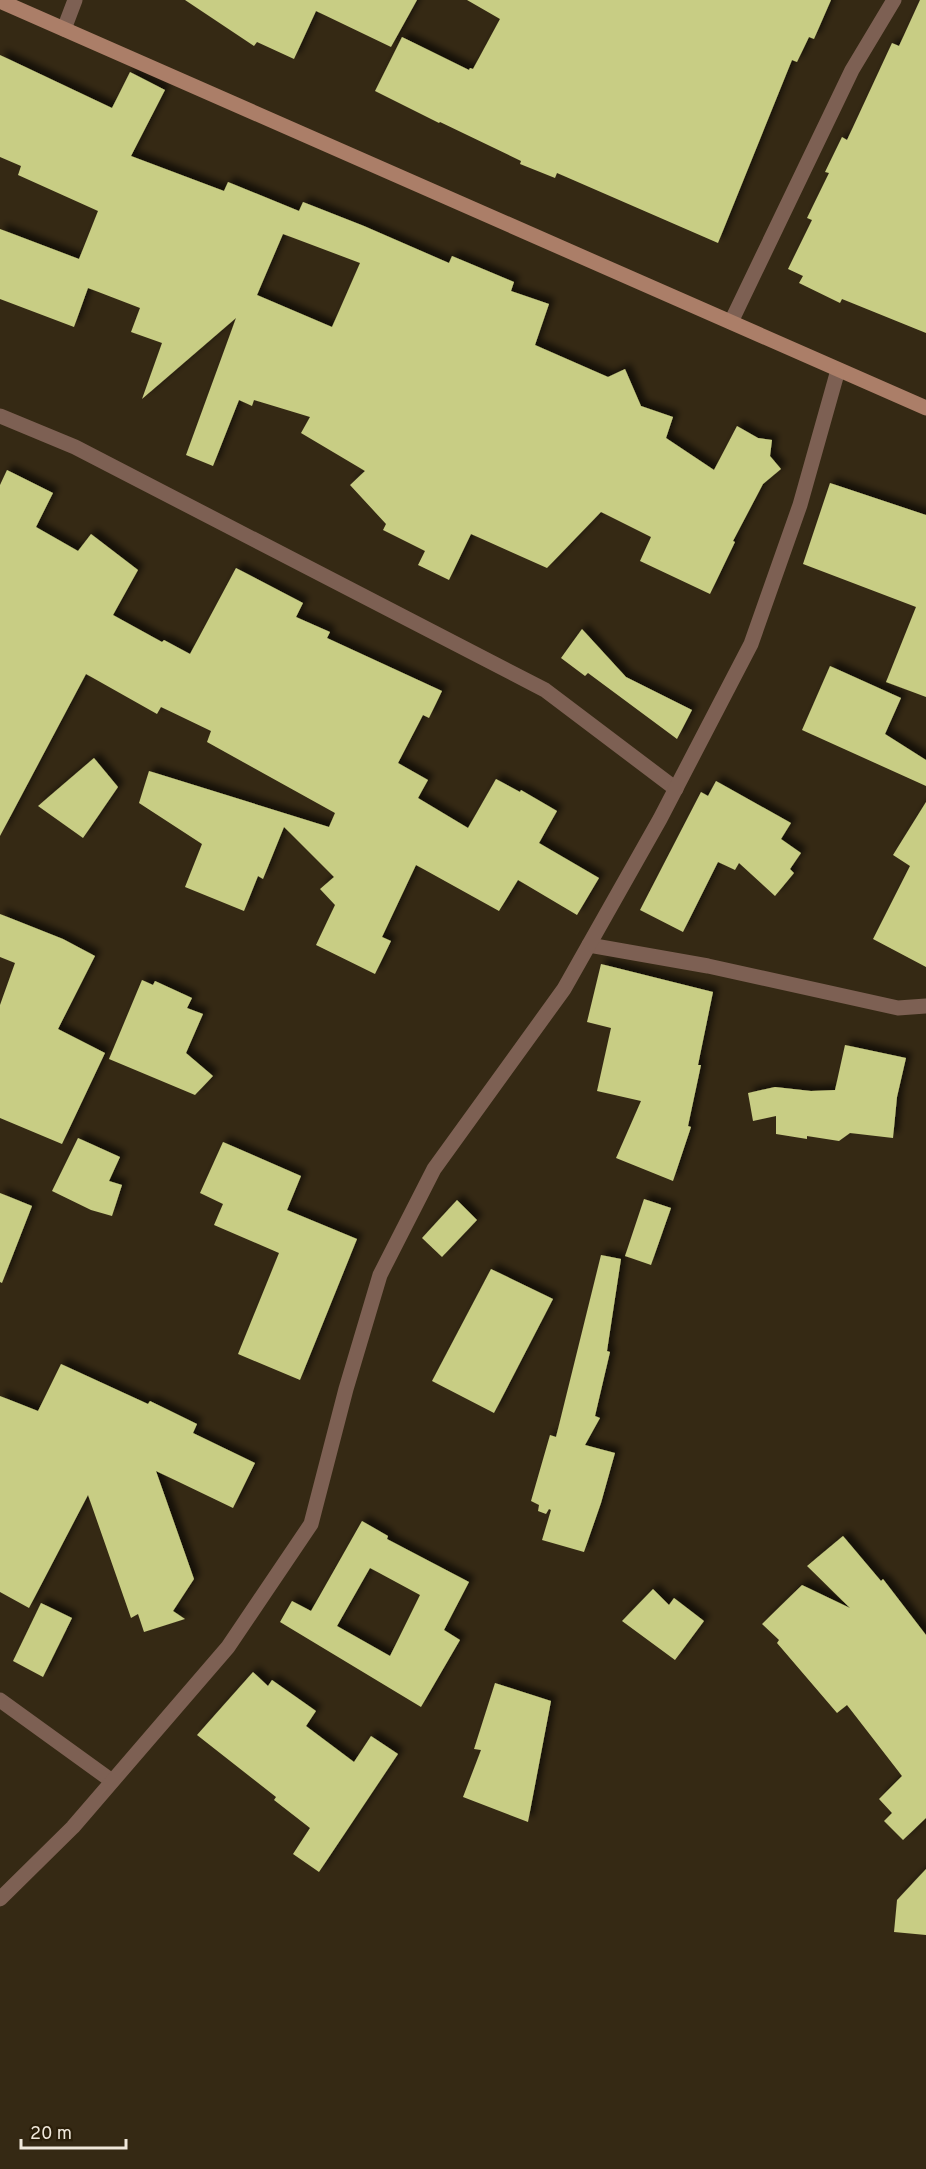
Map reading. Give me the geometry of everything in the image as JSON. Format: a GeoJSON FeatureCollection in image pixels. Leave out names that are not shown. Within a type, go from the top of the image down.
{"type":"FeatureCollection","features":[{"type":"Feature","properties":{"kind":"street"},"geometry":{"type":"LineString","coordinates":[[64,29],[75,0]]}},
{"type":"Feature","properties":{"kind":"street"},"geometry":{"type":"LineString","coordinates":[[731,322],[852,70],[894,0]]}},
{"type":"Feature","properties":{"kind":"street"},"geometry":{"type":"LineString","coordinates":[[0,1],[926,408]]}},
{"type":"Feature","properties":{"kind":"street"},"geometry":{"type":"LineString","coordinates":[[0,1899],[73,1827],[228,1647],[311,1524],[346,1389],[380,1275],[434,1169],[564,989],[676,789],[751,644],[800,505],[838,370]]}},
{"type":"Feature","properties":{"kind":"street"},"geometry":{"type":"LineString","coordinates":[[0,416],[75,447],[545,690],[676,789]]}},
{"type":"Feature","properties":{"kind":"street"},"geometry":{"type":"LineString","coordinates":[[589,945],[708,966],[898,1008],[926,1006]]}},
{"type":"Feature","properties":{"kind":"street"},"geometry":{"type":"LineString","coordinates":[[0,1700],[112,1781]]}},
{"type":"Feature","properties":{"kind":"building"},"geometry":{"type":"Polygon","coordinates":[[[185,0],[417,0],[391,47],[316,11],[294,59],[257,42],[254,46],[185,0]]]}},
{"type":"Feature","properties":{"kind":"building"},"geometry":{"type":"Polygon","coordinates":[[[467,0],[831,0],[814,39],[809,37],[797,62],[792,60],[718,243],[557,173],[555,178],[520,164],[521,161],[375,91],[402,37],[469,70],[473,69],[500,19],[467,0]]]}},
{"type":"Feature","properties":{"kind":"building"},"geometry":{"type":"Polygon","coordinates":[[[920,0],[926,0],[926,333],[842,299],[840,303],[799,283],[803,276],[788,269],[812,220],[807,218],[829,173],[825,172],[842,137],[847,140],[892,43],[899,46],[920,0]]]}},
{"type":"Feature","properties":{"kind":"building"},"geometry":{"type":"Polygon","coordinates":[[[0,55],[112,108],[130,72],[165,90],[131,156],[224,191],[228,182],[299,211],[303,202],[449,263],[452,256],[514,282],[511,291],[549,304],[535,345],[608,377],[625,369],[641,406],[673,417],[666,438],[714,470],[737,426],[758,438],[772,440],[770,456],[781,469],[763,484],[733,541],[735,542],[710,594],[640,561],[651,537],[601,512],[547,568],[471,534],[449,580],[418,565],[425,551],[383,530],[386,524],[350,485],[365,471],[301,433],[310,417],[254,400],[252,406],[239,400],[213,466],[186,455],[236,318],[142,399],[162,343],[131,332],[140,308],[88,288],[74,327],[0,299],[0,229],[79,259],[98,211],[18,175],[21,166],[0,157],[0,55]],[[283,234],[257,295],[332,327],[360,263],[283,234]]]}},
{"type":"Feature","properties":{"kind":"building"},"geometry":{"type":"Polygon","coordinates":[[[7,470],[53,493],[36,527],[78,551],[91,534],[138,570],[113,615],[162,642],[164,640],[190,654],[236,568],[303,603],[296,617],[330,632],[327,638],[442,691],[429,718],[423,715],[398,763],[428,780],[418,798],[468,828],[496,779],[520,792],[521,790],[557,811],[539,843],[599,878],[577,915],[518,880],[499,911],[416,865],[382,937],[391,941],[375,974],[316,945],[335,905],[320,889],[334,877],[284,827],[263,879],[258,876],[244,911],[185,887],[202,844],[139,803],[149,771],[329,827],[335,813],[207,742],[211,731],[161,707],[157,714],[86,674],[0,836],[0,485],[7,470]]]}},
{"type":"Feature","properties":{"kind":"building"},"geometry":{"type":"Polygon","coordinates":[[[830,483],[926,515],[926,697],[886,682],[916,607],[803,564],[830,483]]]}},
{"type":"Feature","properties":{"kind":"building"},"geometry":{"type":"Polygon","coordinates":[[[582,629],[626,677],[692,710],[677,739],[588,673],[585,676],[561,658],[582,629]]]}},
{"type":"Feature","properties":{"kind":"building"},"geometry":{"type":"Polygon","coordinates":[[[830,666],[901,698],[885,734],[926,760],[926,786],[802,730],[830,666]]]}},
{"type":"Feature","properties":{"kind":"building"},"geometry":{"type":"Polygon","coordinates":[[[94,758],[118,787],[83,838],[38,806],[94,758]]]}},
{"type":"Feature","properties":{"kind":"building"},"geometry":{"type":"Polygon","coordinates":[[[716,781],[791,823],[781,839],[801,853],[790,869],[794,873],[775,896],[739,863],[735,870],[718,862],[683,932],[640,910],[701,792],[708,796],[716,781]]]}},
{"type":"Feature","properties":{"kind":"building"},"geometry":{"type":"Polygon","coordinates":[[[926,802],[926,967],[873,939],[910,866],[893,855],[926,802]]]}},
{"type":"Feature","properties":{"kind":"building"},"geometry":{"type":"Polygon","coordinates":[[[0,914],[63,939],[95,956],[58,1029],[105,1053],[62,1144],[0,1118],[0,1005],[15,963],[0,957],[0,914]]]}},
{"type":"Feature","properties":{"kind":"building"},"geometry":{"type":"Polygon","coordinates":[[[601,964],[713,992],[688,1126],[691,1127],[673,1181],[616,1158],[641,1101],[597,1091],[611,1028],[587,1022],[601,964]]]}},
{"type":"Feature","properties":{"kind":"building"},"geometry":{"type":"Polygon","coordinates":[[[142,980],[153,985],[155,981],[192,998],[187,1008],[203,1014],[186,1053],[213,1076],[195,1095],[109,1059],[142,980]]]}},
{"type":"Feature","properties":{"kind":"building"},"geometry":{"type":"Polygon","coordinates":[[[845,1045],[906,1058],[897,1097],[893,1138],[850,1133],[839,1141],[807,1136],[807,1139],[776,1134],[776,1116],[753,1121],[748,1093],[775,1087],[811,1091],[835,1090],[845,1045]]]}},
{"type":"Feature","properties":{"kind":"building"},"geometry":{"type":"Polygon","coordinates":[[[78,1138],[120,1157],[109,1181],[122,1185],[112,1216],[91,1210],[52,1191],[78,1138]]]}},
{"type":"Feature","properties":{"kind":"building"},"geometry":{"type":"Polygon","coordinates":[[[223,1142],[301,1176],[287,1210],[357,1239],[300,1380],[238,1354],[279,1253],[214,1225],[223,1204],[200,1193],[223,1142]]]}},
{"type":"Feature","properties":{"kind":"building"},"geometry":{"type":"Polygon","coordinates":[[[0,1193],[32,1206],[2,1283],[0,1282],[0,1193]]]}},
{"type":"Feature","properties":{"kind":"building"},"geometry":{"type":"Polygon","coordinates":[[[644,1199],[671,1208],[651,1265],[625,1256],[644,1199]]]}},
{"type":"Feature","properties":{"kind":"building"},"geometry":{"type":"Polygon","coordinates":[[[457,1200],[477,1220],[442,1257],[422,1238],[457,1200]]]}},
{"type":"Feature","properties":{"kind":"building"},"geometry":{"type":"Polygon","coordinates":[[[601,1255],[621,1259],[607,1351],[610,1352],[595,1416],[600,1418],[585,1445],[615,1453],[584,1552],[542,1540],[551,1510],[549,1509],[546,1514],[538,1511],[539,1505],[531,1501],[550,1435],[556,1437],[601,1255]]]}},
{"type":"Feature","properties":{"kind":"building"},"geometry":{"type":"Polygon","coordinates":[[[491,1269],[553,1299],[494,1413],[432,1381],[491,1269]]]}},
{"type":"Feature","properties":{"kind":"building"},"geometry":{"type":"Polygon","coordinates":[[[61,1364],[148,1404],[150,1401],[197,1424],[193,1433],[255,1463],[233,1508],[156,1471],[194,1579],[173,1611],[185,1619],[144,1632],[138,1614],[131,1618],[88,1495],[29,1608],[0,1592],[0,1396],[38,1411],[61,1364]]]}},
{"type":"Feature","properties":{"kind":"building"},"geometry":{"type":"Polygon","coordinates":[[[362,1521],[388,1536],[387,1539],[469,1582],[444,1630],[460,1640],[421,1707],[280,1622],[292,1601],[311,1611],[362,1521]],[[370,1568],[337,1626],[390,1656],[420,1595],[370,1568]]]}},
{"type":"Feature","properties":{"kind":"building"},"geometry":{"type":"Polygon","coordinates":[[[843,1536],[881,1581],[883,1579],[926,1635],[926,1818],[903,1840],[884,1821],[892,1813],[879,1799],[902,1776],[847,1705],[837,1713],[777,1643],[779,1640],[762,1624],[802,1585],[850,1608],[807,1566],[843,1536]]]}},
{"type":"Feature","properties":{"kind":"building"},"geometry":{"type":"Polygon","coordinates":[[[653,1589],[669,1605],[674,1598],[704,1621],[675,1660],[622,1621],[653,1589]]]}},
{"type":"Feature","properties":{"kind":"building"},"geometry":{"type":"Polygon","coordinates":[[[41,1603],[72,1618],[43,1677],[13,1661],[41,1603]]]}},
{"type":"Feature","properties":{"kind":"building"},"geometry":{"type":"Polygon","coordinates":[[[253,1672],[268,1686],[272,1680],[316,1711],[306,1726],[354,1762],[371,1736],[398,1754],[319,1872],[293,1854],[310,1828],[274,1800],[276,1797],[197,1735],[253,1672]]]}},
{"type":"Feature","properties":{"kind":"building"},"geometry":{"type":"Polygon","coordinates":[[[495,1683],[551,1701],[528,1822],[463,1797],[481,1750],[474,1749],[495,1683]]]}},
{"type":"Feature","properties":{"kind":"building"},"geometry":{"type":"Polygon","coordinates":[[[926,1869],[926,1935],[894,1932],[897,1900],[926,1869]]]}}]}
